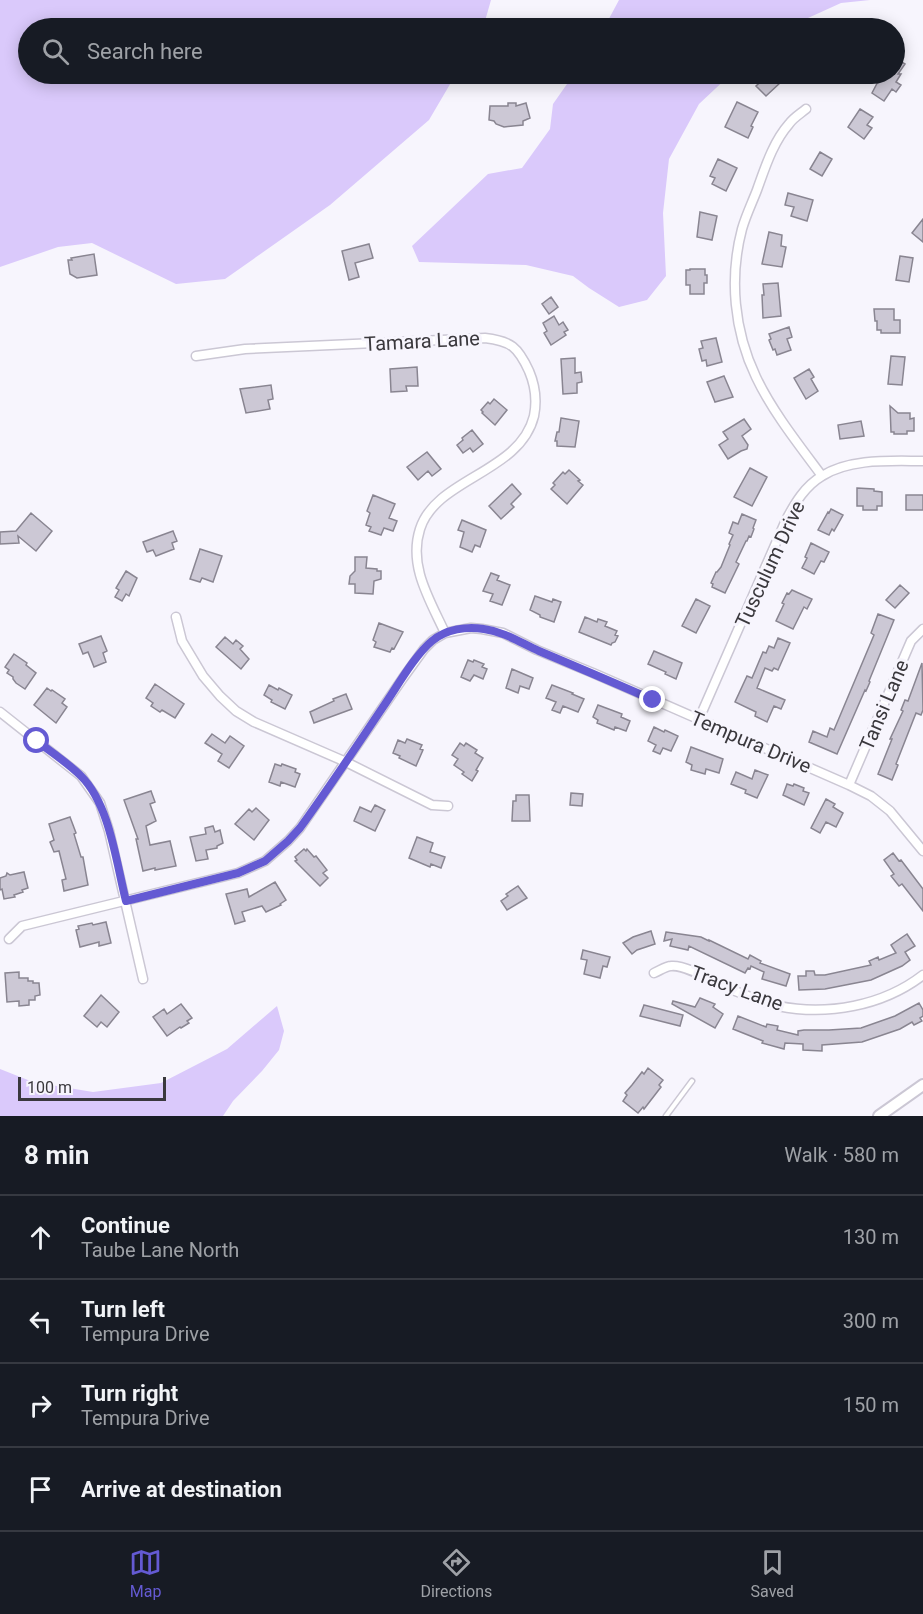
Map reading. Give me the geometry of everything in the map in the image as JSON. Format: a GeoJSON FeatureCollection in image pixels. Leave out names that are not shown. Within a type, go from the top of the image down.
{"type":"FeatureCollection","features":[{"type":"Feature","properties":{"kind":"street"},"geometry":{"type":"LineString","coordinates":[[806,109],[789,123],[768,161],[742,229],[734,280],[735,304],[746,351],[756,377],[788,429],[822,476]]}},
{"type":"Feature","properties":{"kind":"street","name":"Tamara Lane"},"geometry":{"type":"LineString","coordinates":[[196,356],[245,349],[485,338],[500,339],[515,347],[524,360],[535,389],[536,407],[524,440],[500,460],[439,501],[428,512],[419,531],[417,566],[445,633]]}},
{"type":"Feature","properties":{"kind":"street","name":"Tusculum Drive"},"geometry":{"type":"LineString","coordinates":[[699,719],[786,519],[808,487],[822,476],[839,468],[890,461],[923,461]]}},
{"type":"Feature","properties":{"kind":"street"},"geometry":{"type":"LineString","coordinates":[[176,617],[182,641],[203,676],[236,711],[254,722],[346,762],[432,804],[448,807]]}},
{"type":"Feature","properties":{"kind":"street","name":"Tempura Drive"},"geometry":{"type":"LineString","coordinates":[[9,939],[22,926],[238,873],[265,861],[300,828],[424,649],[445,633],[471,628],[503,633],[537,650],[849,785],[871,796],[890,811],[923,851]]}},
{"type":"Feature","properties":{"kind":"street","name":"Tansi Lane"},"geometry":{"type":"LineString","coordinates":[[849,785],[911,641],[923,629]]}},
{"type":"Feature","properties":{"kind":"street"},"geometry":{"type":"LineString","coordinates":[[0,712],[81,776],[94,793],[105,818],[143,979]]}},
{"type":"Feature","properties":{"kind":"street","name":"Tracy Lane"},"geometry":{"type":"LineString","coordinates":[[654,973],[672,966],[682,968],[777,1006],[803,1009],[842,1008],[861,1004],[892,994],[923,975]]}},
{"type":"Feature","properties":{"kind":"street"},"geometry":{"type":"LineString","coordinates":[[879,1116],[923,1084]]}},
{"type":"Feature","properties":{"kind":"lane"},"geometry":{"type":"LineString","coordinates":[[666,1116],[692,1081]]}},
{"type":"Feature","properties":{"kind":"shaded area"},"geometry":{"type":"Polygon","coordinates":[[[0,0],[491,0],[486,18],[18,18],[18,84],[450,84],[429,120],[330,205],[225,279],[176,284],[92,243],[58,247],[0,267],[0,0]]]}},
{"type":"Feature","properties":{"kind":"shaded area"},"geometry":{"type":"Polygon","coordinates":[[[619,0],[870,0],[841,3],[808,18],[609,18],[619,0]]]}},
{"type":"Feature","properties":{"kind":"shaded area"},"geometry":{"type":"Polygon","coordinates":[[[567,84],[720,84],[699,104],[669,159],[663,213],[666,276],[647,300],[619,307],[573,276],[526,265],[419,262],[412,246],[488,174],[522,168],[550,129],[553,104],[567,84]]]}},
{"type":"Feature","properties":{"kind":"shaded area"},"geometry":{"type":"Polygon","coordinates":[[[277,1006],[284,1031],[279,1050],[233,1101],[223,1116],[0,1116],[0,1069],[33,1082],[93,1092],[161,1083],[227,1049],[277,1006]]]}},
{"type":"Feature","properties":{"kind":"building"},"geometry":{"type":"Polygon","coordinates":[[[758,84],[779,84],[766,96],[756,86],[758,84]]]}},
{"type":"Feature","properties":{"kind":"building"},"geometry":{"type":"Polygon","coordinates":[[[877,84],[901,85],[896,92],[892,89],[884,101],[872,93],[877,84]]]}},
{"type":"Feature","properties":{"kind":"building"},"geometry":{"type":"Polygon","coordinates":[[[737,102],[758,112],[748,138],[725,127],[737,102]]]}},
{"type":"Feature","properties":{"kind":"building"},"geometry":{"type":"Polygon","coordinates":[[[508,103],[516,103],[516,106],[526,103],[530,118],[523,121],[523,125],[504,127],[489,120],[490,106],[508,106],[508,103]]]}},
{"type":"Feature","properties":{"kind":"building"},"geometry":{"type":"Polygon","coordinates":[[[860,109],[873,117],[867,125],[872,128],[864,139],[848,127],[860,109]]]}},
{"type":"Feature","properties":{"kind":"building"},"geometry":{"type":"Polygon","coordinates":[[[820,152],[832,159],[822,176],[810,169],[820,152]]]}},
{"type":"Feature","properties":{"kind":"building"},"geometry":{"type":"Polygon","coordinates":[[[718,159],[737,168],[726,191],[712,184],[715,178],[710,176],[718,159]]]}},
{"type":"Feature","properties":{"kind":"building"},"geometry":{"type":"Polygon","coordinates":[[[788,193],[813,200],[807,221],[791,216],[794,207],[785,205],[788,193]]]}},
{"type":"Feature","properties":{"kind":"building"},"geometry":{"type":"Polygon","coordinates":[[[700,212],[717,216],[712,240],[697,237],[700,212]]]}},
{"type":"Feature","properties":{"kind":"building"},"geometry":{"type":"Polygon","coordinates":[[[923,219],[923,242],[912,233],[923,219]]]}},
{"type":"Feature","properties":{"kind":"building"},"geometry":{"type":"Polygon","coordinates":[[[769,232],[782,235],[781,246],[786,247],[782,267],[762,264],[769,232]]]}},
{"type":"Feature","properties":{"kind":"building"},"geometry":{"type":"Polygon","coordinates":[[[369,244],[373,258],[355,263],[359,277],[349,280],[342,251],[369,244]]]}},
{"type":"Feature","properties":{"kind":"building"},"geometry":{"type":"Polygon","coordinates":[[[94,254],[97,275],[77,278],[70,274],[68,260],[94,254]]]}},
{"type":"Feature","properties":{"kind":"building"},"geometry":{"type":"Polygon","coordinates":[[[900,256],[913,258],[909,282],[896,280],[900,256]]]}},
{"type":"Feature","properties":{"kind":"building"},"geometry":{"type":"Polygon","coordinates":[[[705,269],[707,283],[704,283],[704,294],[690,294],[690,285],[686,285],[686,270],[705,269]]]}},
{"type":"Feature","properties":{"kind":"building"},"geometry":{"type":"Polygon","coordinates":[[[778,283],[781,316],[763,318],[763,284],[778,283]]]}},
{"type":"Feature","properties":{"kind":"building"},"geometry":{"type":"Polygon","coordinates":[[[551,297],[558,307],[549,314],[542,304],[551,297]]]}},
{"type":"Feature","properties":{"kind":"building"},"geometry":{"type":"Polygon","coordinates":[[[874,309],[894,309],[894,320],[900,320],[900,333],[881,333],[881,330],[877,330],[874,309]]]}},
{"type":"Feature","properties":{"kind":"building"},"geometry":{"type":"Polygon","coordinates":[[[554,316],[559,325],[563,322],[568,330],[564,332],[566,335],[551,345],[544,333],[547,331],[543,323],[554,316]]]}},
{"type":"Feature","properties":{"kind":"building"},"geometry":{"type":"Polygon","coordinates":[[[789,327],[792,337],[787,339],[791,350],[777,355],[769,340],[771,339],[769,334],[789,327]]]}},
{"type":"Feature","properties":{"kind":"building"},"geometry":{"type":"Polygon","coordinates":[[[716,338],[722,362],[707,366],[706,360],[702,361],[699,349],[703,348],[701,341],[716,338]]]}},
{"type":"Feature","properties":{"kind":"building"},"geometry":{"type":"Polygon","coordinates":[[[891,356],[905,357],[902,385],[888,384],[891,356]]]}},
{"type":"Feature","properties":{"kind":"building"},"geometry":{"type":"Polygon","coordinates":[[[575,358],[575,373],[581,372],[582,382],[577,383],[577,393],[563,394],[561,359],[575,358]]]}},
{"type":"Feature","properties":{"kind":"building"},"geometry":{"type":"Polygon","coordinates":[[[417,367],[418,386],[406,386],[407,391],[391,392],[390,369],[417,367]]]}},
{"type":"Feature","properties":{"kind":"building"},"geometry":{"type":"Polygon","coordinates":[[[809,369],[814,377],[811,379],[818,391],[806,399],[794,378],[809,369]]]}},
{"type":"Feature","properties":{"kind":"building"},"geometry":{"type":"Polygon","coordinates":[[[724,376],[733,397],[715,402],[707,382],[724,376]]]}},
{"type":"Feature","properties":{"kind":"building"},"geometry":{"type":"Polygon","coordinates":[[[271,385],[273,399],[268,400],[270,409],[246,413],[240,389],[271,385]]]}},
{"type":"Feature","properties":{"kind":"building"},"geometry":{"type":"Polygon","coordinates":[[[494,399],[507,410],[495,425],[481,410],[494,399]]]}},
{"type":"Feature","properties":{"kind":"building"},"geometry":{"type":"Polygon","coordinates":[[[890,406],[898,413],[910,413],[910,419],[914,418],[914,431],[907,431],[907,434],[891,432],[890,406]]]}},
{"type":"Feature","properties":{"kind":"building"},"geometry":{"type":"Polygon","coordinates":[[[561,418],[579,421],[575,447],[557,446],[557,441],[555,441],[561,418]]]}},
{"type":"Feature","properties":{"kind":"building"},"geometry":{"type":"Polygon","coordinates":[[[744,419],[751,429],[742,436],[748,445],[747,449],[728,459],[719,445],[728,439],[723,432],[744,419]]]}},
{"type":"Feature","properties":{"kind":"building"},"geometry":{"type":"Polygon","coordinates":[[[861,421],[864,436],[840,439],[838,425],[861,421]]]}},
{"type":"Feature","properties":{"kind":"building"},"geometry":{"type":"Polygon","coordinates":[[[472,430],[483,444],[473,452],[470,448],[463,453],[457,445],[472,430]]]}},
{"type":"Feature","properties":{"kind":"building"},"geometry":{"type":"Polygon","coordinates":[[[427,452],[441,469],[432,476],[428,471],[418,480],[407,467],[427,452]]]}},
{"type":"Feature","properties":{"kind":"building"},"geometry":{"type":"Polygon","coordinates":[[[750,468],[767,477],[752,506],[734,497],[750,468]]]}},
{"type":"Feature","properties":{"kind":"building"},"geometry":{"type":"Polygon","coordinates":[[[569,470],[583,485],[567,504],[551,489],[555,485],[553,483],[563,472],[565,474],[569,470]]]}},
{"type":"Feature","properties":{"kind":"building"},"geometry":{"type":"Polygon","coordinates":[[[512,484],[521,494],[511,504],[514,507],[501,519],[489,506],[512,484]]]}},
{"type":"Feature","properties":{"kind":"building"},"geometry":{"type":"Polygon","coordinates":[[[857,488],[882,492],[882,506],[877,506],[877,510],[863,510],[863,506],[857,506],[857,488]]]}},
{"type":"Feature","properties":{"kind":"building"},"geometry":{"type":"Polygon","coordinates":[[[373,495],[395,504],[389,518],[397,521],[393,531],[384,528],[381,535],[369,531],[371,527],[366,525],[370,513],[367,511],[373,495]]]}},
{"type":"Feature","properties":{"kind":"building"},"geometry":{"type":"Polygon","coordinates":[[[906,495],[923,495],[923,510],[906,510],[906,495]]]}},
{"type":"Feature","properties":{"kind":"building"},"geometry":{"type":"Polygon","coordinates":[[[831,509],[843,515],[834,531],[832,529],[829,535],[818,530],[831,509]]]}},
{"type":"Feature","properties":{"kind":"building"},"geometry":{"type":"Polygon","coordinates":[[[31,513],[52,531],[36,551],[18,536],[19,543],[0,544],[0,532],[16,531],[31,513]]]}},
{"type":"Feature","properties":{"kind":"building"},"geometry":{"type":"Polygon","coordinates":[[[742,514],[756,520],[751,537],[749,536],[736,562],[739,564],[725,593],[712,587],[711,583],[730,545],[733,535],[729,533],[733,522],[738,524],[742,514]]]}},
{"type":"Feature","properties":{"kind":"building"},"geometry":{"type":"Polygon","coordinates":[[[462,520],[486,530],[480,547],[475,545],[472,552],[460,547],[464,532],[458,530],[462,520]]]}},
{"type":"Feature","properties":{"kind":"building"},"geometry":{"type":"Polygon","coordinates":[[[173,531],[177,541],[172,543],[174,549],[156,556],[153,550],[147,552],[143,542],[173,531]]]}},
{"type":"Feature","properties":{"kind":"building"},"geometry":{"type":"Polygon","coordinates":[[[811,543],[829,552],[814,574],[802,568],[811,543]]]}},
{"type":"Feature","properties":{"kind":"building"},"geometry":{"type":"Polygon","coordinates":[[[200,549],[222,556],[213,582],[202,578],[200,582],[190,579],[200,549]]]}},
{"type":"Feature","properties":{"kind":"building"},"geometry":{"type":"Polygon","coordinates":[[[355,557],[367,557],[366,568],[381,571],[381,579],[374,581],[373,594],[355,593],[355,584],[349,584],[350,576],[355,571],[355,557]]]}},
{"type":"Feature","properties":{"kind":"building"},"geometry":{"type":"Polygon","coordinates":[[[126,571],[137,578],[129,596],[126,594],[122,601],[115,597],[119,590],[116,588],[126,571]]]}},
{"type":"Feature","properties":{"kind":"building"},"geometry":{"type":"Polygon","coordinates":[[[491,573],[499,576],[497,580],[510,585],[502,605],[490,601],[493,594],[483,591],[491,573]]]}},
{"type":"Feature","properties":{"kind":"building"},"geometry":{"type":"Polygon","coordinates":[[[900,585],[909,593],[895,608],[886,600],[900,585]]]}},
{"type":"Feature","properties":{"kind":"building"},"geometry":{"type":"Polygon","coordinates":[[[792,590],[812,599],[807,609],[804,607],[793,629],[776,621],[787,593],[789,594],[792,590]]]}},
{"type":"Feature","properties":{"kind":"building"},"geometry":{"type":"Polygon","coordinates":[[[535,596],[552,602],[553,599],[561,602],[554,622],[530,610],[535,596]]]}},
{"type":"Feature","properties":{"kind":"building"},"geometry":{"type":"Polygon","coordinates":[[[696,599],[710,606],[696,633],[682,626],[696,599]]]}},
{"type":"Feature","properties":{"kind":"building"},"geometry":{"type":"Polygon","coordinates":[[[878,614],[894,620],[870,682],[837,754],[809,742],[813,731],[827,737],[830,728],[834,730],[874,635],[871,633],[878,614]]]}},
{"type":"Feature","properties":{"kind":"building"},"geometry":{"type":"Polygon","coordinates":[[[585,617],[597,622],[598,619],[607,622],[605,626],[617,631],[615,635],[618,636],[615,642],[611,645],[579,632],[585,617]]]}},
{"type":"Feature","properties":{"kind":"building"},"geometry":{"type":"Polygon","coordinates":[[[379,623],[403,632],[390,652],[374,647],[376,642],[373,640],[379,623]]]}},
{"type":"Feature","properties":{"kind":"building"},"geometry":{"type":"Polygon","coordinates":[[[101,636],[107,651],[103,653],[106,662],[94,667],[88,652],[83,654],[79,644],[101,636]]]}},
{"type":"Feature","properties":{"kind":"building"},"geometry":{"type":"Polygon","coordinates":[[[225,637],[233,644],[236,640],[243,646],[240,649],[249,659],[241,669],[216,647],[225,637]]]}},
{"type":"Feature","properties":{"kind":"building"},"geometry":{"type":"Polygon","coordinates":[[[778,638],[790,643],[778,670],[774,668],[772,671],[765,668],[757,688],[785,700],[781,709],[774,706],[767,722],[755,716],[756,712],[735,702],[747,676],[752,678],[763,652],[766,653],[769,646],[774,648],[778,638]]]}},
{"type":"Feature","properties":{"kind":"building"},"geometry":{"type":"Polygon","coordinates":[[[654,651],[682,663],[676,679],[648,664],[654,651]]]}},
{"type":"Feature","properties":{"kind":"building"},"geometry":{"type":"Polygon","coordinates":[[[14,654],[36,673],[25,689],[16,683],[5,667],[14,654]]]}},
{"type":"Feature","properties":{"kind":"building"},"geometry":{"type":"Polygon","coordinates":[[[468,660],[484,664],[482,667],[487,669],[483,679],[474,675],[470,681],[461,677],[468,660]]]}},
{"type":"Feature","properties":{"kind":"building"},"geometry":{"type":"Polygon","coordinates":[[[922,663],[923,710],[921,715],[916,713],[892,780],[878,774],[903,711],[901,710],[905,700],[908,701],[922,663]]]}},
{"type":"Feature","properties":{"kind":"building"},"geometry":{"type":"Polygon","coordinates":[[[512,669],[533,678],[529,689],[520,686],[518,693],[506,688],[512,669]]]}},
{"type":"Feature","properties":{"kind":"building"},"geometry":{"type":"Polygon","coordinates":[[[155,684],[184,704],[175,718],[151,706],[153,703],[146,698],[155,684]]]}},
{"type":"Feature","properties":{"kind":"building"},"geometry":{"type":"Polygon","coordinates":[[[269,685],[292,695],[285,709],[271,702],[272,700],[264,695],[269,685]]]}},
{"type":"Feature","properties":{"kind":"building"},"geometry":{"type":"Polygon","coordinates":[[[552,685],[584,699],[578,712],[563,706],[560,713],[552,710],[556,702],[546,698],[552,685]]]}},
{"type":"Feature","properties":{"kind":"building"},"geometry":{"type":"Polygon","coordinates":[[[47,688],[65,699],[62,703],[67,707],[56,723],[34,705],[47,688]]]}},
{"type":"Feature","properties":{"kind":"building"},"geometry":{"type":"Polygon","coordinates":[[[346,694],[352,709],[314,723],[310,712],[346,694]]]}},
{"type":"Feature","properties":{"kind":"building"},"geometry":{"type":"Polygon","coordinates":[[[598,705],[622,714],[621,717],[630,721],[626,731],[615,727],[614,730],[597,723],[598,720],[593,717],[598,705]]]}},
{"type":"Feature","properties":{"kind":"building"},"geometry":{"type":"Polygon","coordinates":[[[654,727],[678,736],[671,751],[663,748],[660,754],[653,751],[656,745],[648,741],[654,727]]]}},
{"type":"Feature","properties":{"kind":"building"},"geometry":{"type":"Polygon","coordinates":[[[212,734],[225,743],[230,736],[244,746],[229,768],[218,761],[222,754],[205,743],[212,734]]]}},
{"type":"Feature","properties":{"kind":"building"},"geometry":{"type":"Polygon","coordinates":[[[407,739],[422,745],[420,749],[423,750],[416,766],[393,753],[398,740],[405,743],[407,739]]]}},
{"type":"Feature","properties":{"kind":"building"},"geometry":{"type":"Polygon","coordinates":[[[460,743],[464,746],[466,743],[477,750],[475,753],[483,758],[472,781],[454,765],[458,759],[452,755],[460,743]]]}},
{"type":"Feature","properties":{"kind":"building"},"geometry":{"type":"Polygon","coordinates":[[[691,747],[723,759],[719,773],[706,769],[705,774],[691,770],[692,765],[686,762],[691,747]]]}},
{"type":"Feature","properties":{"kind":"building"},"geometry":{"type":"Polygon","coordinates":[[[275,764],[296,769],[295,772],[300,774],[295,787],[281,782],[280,786],[269,782],[275,764]]]}},
{"type":"Feature","properties":{"kind":"building"},"geometry":{"type":"Polygon","coordinates":[[[755,770],[768,775],[757,798],[745,793],[746,790],[731,784],[736,772],[752,779],[755,770]]]}},
{"type":"Feature","properties":{"kind":"building"},"geometry":{"type":"Polygon","coordinates":[[[787,784],[804,788],[803,791],[809,793],[804,805],[783,795],[787,784]]]}},
{"type":"Feature","properties":{"kind":"building"},"geometry":{"type":"Polygon","coordinates":[[[151,791],[155,802],[150,804],[156,821],[146,826],[150,845],[170,841],[176,866],[143,871],[136,839],[138,839],[124,800],[151,791]]]}},
{"type":"Feature","properties":{"kind":"building"},"geometry":{"type":"Polygon","coordinates":[[[571,793],[583,794],[582,806],[570,805],[571,793]]]}},
{"type":"Feature","properties":{"kind":"building"},"geometry":{"type":"Polygon","coordinates":[[[516,795],[529,795],[530,821],[512,821],[513,801],[516,801],[516,795]]]}},
{"type":"Feature","properties":{"kind":"building"},"geometry":{"type":"Polygon","coordinates":[[[826,799],[835,804],[833,807],[843,813],[836,827],[826,822],[820,833],[811,828],[826,799]]]}},
{"type":"Feature","properties":{"kind":"building"},"geometry":{"type":"Polygon","coordinates":[[[375,805],[385,810],[375,831],[354,821],[360,807],[371,812],[375,805]]]}},
{"type":"Feature","properties":{"kind":"building"},"geometry":{"type":"Polygon","coordinates":[[[256,808],[269,820],[254,840],[235,824],[249,809],[252,812],[256,808]]]}},
{"type":"Feature","properties":{"kind":"building"},"geometry":{"type":"Polygon","coordinates":[[[70,817],[81,857],[83,857],[88,885],[64,891],[62,880],[66,879],[59,851],[54,852],[50,842],[54,840],[49,824],[70,817]]]}},
{"type":"Feature","properties":{"kind":"building"},"geometry":{"type":"Polygon","coordinates":[[[213,826],[215,832],[220,830],[223,843],[217,848],[206,850],[208,859],[196,861],[190,837],[206,834],[205,828],[213,826]]]}},
{"type":"Feature","properties":{"kind":"building"},"geometry":{"type":"Polygon","coordinates":[[[417,837],[433,843],[430,852],[445,857],[441,868],[431,864],[430,867],[409,858],[417,837]]]}},
{"type":"Feature","properties":{"kind":"building"},"geometry":{"type":"Polygon","coordinates":[[[304,849],[306,851],[307,849],[314,857],[316,856],[327,870],[323,873],[328,878],[320,886],[295,861],[297,860],[295,857],[304,849]]]}},
{"type":"Feature","properties":{"kind":"building"},"geometry":{"type":"Polygon","coordinates":[[[893,853],[923,889],[923,911],[902,884],[899,886],[891,876],[894,874],[884,860],[893,853]]]}},
{"type":"Feature","properties":{"kind":"building"},"geometry":{"type":"Polygon","coordinates":[[[24,872],[28,888],[14,895],[15,897],[4,899],[2,889],[0,890],[0,878],[6,876],[7,873],[10,875],[24,872]]]}},
{"type":"Feature","properties":{"kind":"building"},"geometry":{"type":"Polygon","coordinates":[[[275,882],[286,900],[266,912],[262,906],[242,912],[245,921],[235,924],[226,894],[247,889],[249,897],[275,882]]]}},
{"type":"Feature","properties":{"kind":"building"},"geometry":{"type":"Polygon","coordinates":[[[518,886],[527,898],[507,910],[501,901],[508,896],[506,894],[518,886]]]}},
{"type":"Feature","properties":{"kind":"building"},"geometry":{"type":"Polygon","coordinates":[[[106,922],[111,943],[99,946],[99,942],[80,947],[76,930],[79,929],[78,926],[106,922]]]}},
{"type":"Feature","properties":{"kind":"building"},"geometry":{"type":"Polygon","coordinates":[[[651,931],[655,944],[632,954],[623,943],[633,937],[651,931]]]}},
{"type":"Feature","properties":{"kind":"building"},"geometry":{"type":"Polygon","coordinates":[[[666,932],[701,937],[748,959],[750,955],[761,961],[760,963],[790,974],[786,986],[762,979],[764,972],[751,966],[745,973],[689,946],[688,950],[670,946],[672,939],[664,941],[666,932]]]}},
{"type":"Feature","properties":{"kind":"building"},"geometry":{"type":"Polygon","coordinates":[[[907,934],[915,946],[905,952],[910,960],[902,966],[871,980],[825,989],[799,990],[798,976],[806,976],[806,971],[814,971],[815,975],[825,975],[871,965],[869,961],[878,957],[879,960],[896,953],[891,945],[907,934]]]}},
{"type":"Feature","properties":{"kind":"building"},"geometry":{"type":"Polygon","coordinates":[[[583,950],[610,957],[607,967],[603,966],[600,978],[584,974],[587,960],[581,959],[583,950]]]}},
{"type":"Feature","properties":{"kind":"building"},"geometry":{"type":"Polygon","coordinates":[[[19,972],[19,978],[28,978],[28,981],[39,983],[40,995],[35,996],[35,1000],[29,1000],[29,1005],[19,1006],[19,1001],[7,1002],[5,973],[19,972]]]}},
{"type":"Feature","properties":{"kind":"building"},"geometry":{"type":"Polygon","coordinates":[[[101,995],[119,1012],[107,1027],[101,1022],[97,1027],[84,1016],[101,995]]]}},
{"type":"Feature","properties":{"kind":"building"},"geometry":{"type":"Polygon","coordinates":[[[700,998],[715,1004],[713,1007],[723,1014],[715,1028],[672,1004],[673,1001],[695,1007],[700,998]]]}},
{"type":"Feature","properties":{"kind":"building"},"geometry":{"type":"Polygon","coordinates":[[[919,1003],[923,1010],[923,1016],[920,1018],[922,1021],[914,1025],[912,1022],[900,1029],[862,1042],[822,1045],[822,1051],[803,1050],[803,1044],[785,1043],[784,1049],[762,1043],[763,1041],[733,1029],[738,1016],[766,1027],[767,1024],[778,1026],[777,1030],[798,1035],[798,1031],[804,1030],[861,1028],[895,1016],[919,1003]]]}},
{"type":"Feature","properties":{"kind":"building"},"geometry":{"type":"Polygon","coordinates":[[[181,1004],[192,1018],[187,1021],[189,1023],[167,1036],[153,1017],[164,1009],[167,1014],[181,1004]]]}},
{"type":"Feature","properties":{"kind":"building"},"geometry":{"type":"Polygon","coordinates":[[[644,1005],[683,1015],[680,1026],[640,1016],[644,1005]]]}},
{"type":"Feature","properties":{"kind":"building"},"geometry":{"type":"Polygon","coordinates":[[[648,1068],[663,1080],[659,1085],[661,1087],[644,1109],[643,1107],[638,1113],[623,1101],[627,1095],[625,1093],[648,1068]]]}},
{"type":"Feature","properties":{"kind":"route"},"geometry":{"type":"LineString","coordinates":[[37,741],[81,776],[100,803],[126,901],[238,873],[265,861],[300,828],[424,649],[445,633],[471,628],[503,633],[653,700]]}}]}
